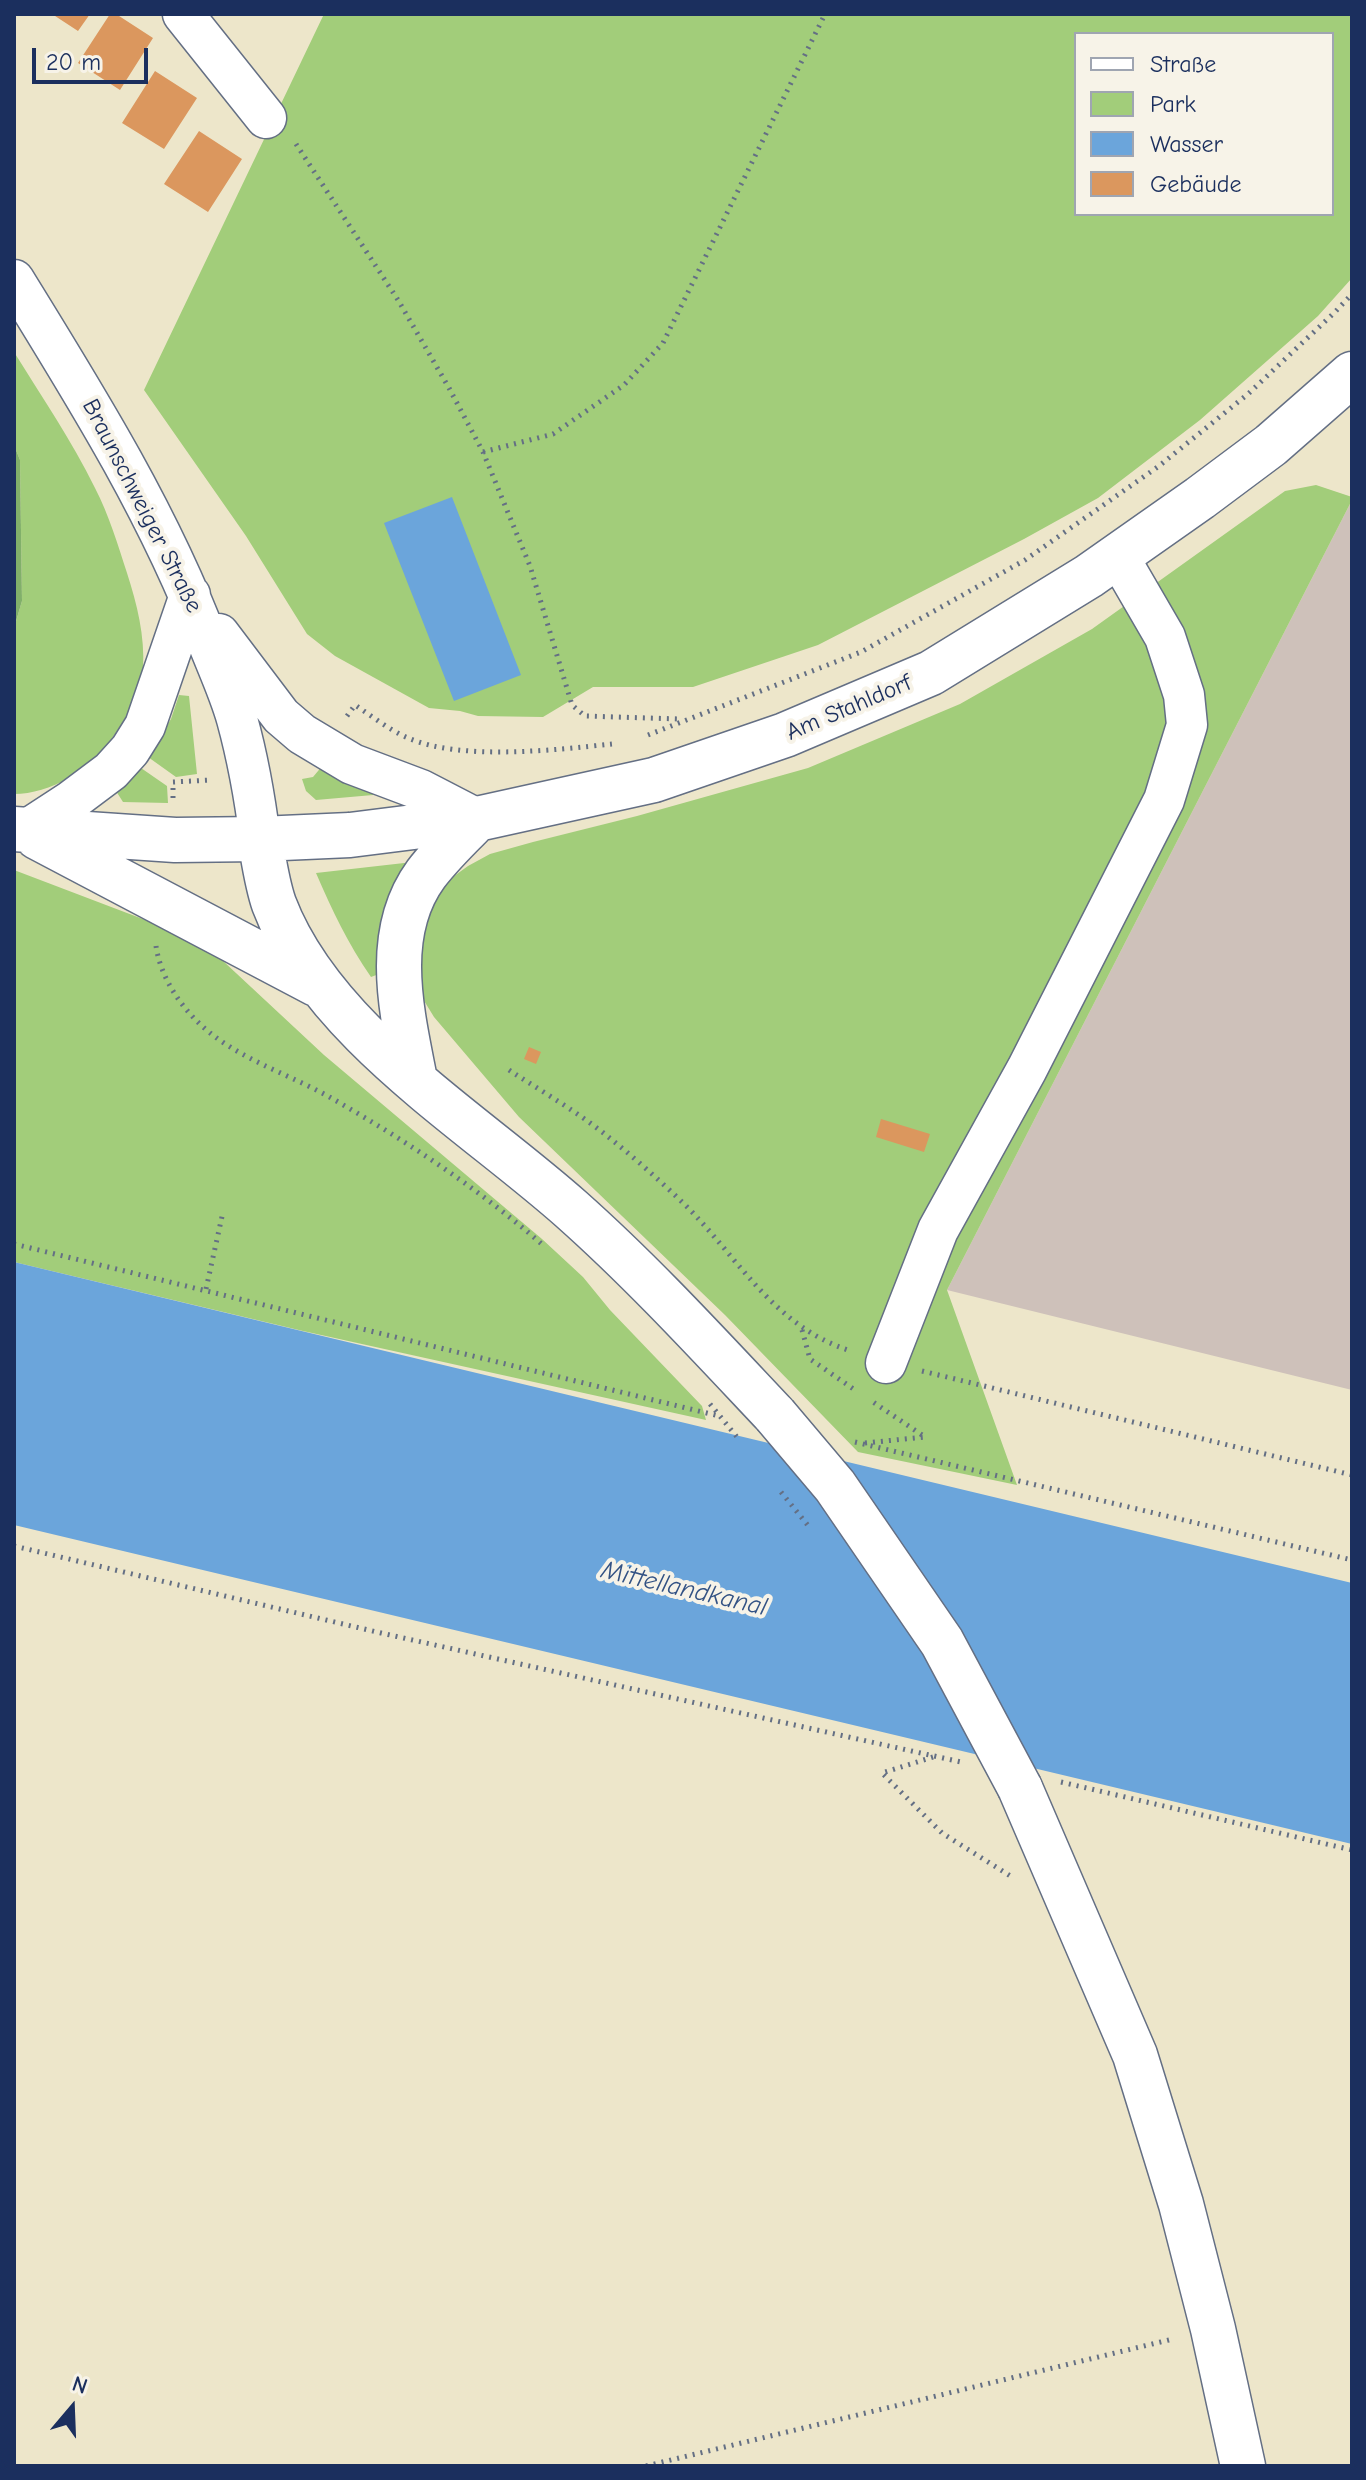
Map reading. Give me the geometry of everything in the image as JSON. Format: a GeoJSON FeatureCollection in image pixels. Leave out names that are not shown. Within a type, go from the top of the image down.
{"type":"FeatureCollection","features":[{"type":"Feature","properties":{"kind":"main road","name":"Am Stahldorf"},"geometry":{"type":"LineString","coordinates":[[19,830],[175,840],[350,835],[477,819],[654,780],[798,730],[931,673],[1118,556],[1271,445],[1352,374]]}},
{"type":"Feature","properties":{"kind":"main road"},"geometry":{"type":"LineString","coordinates":[[415,1080],[401,1008],[398,970],[401,935],[424,876],[477,819]]}},
{"type":"Feature","properties":{"kind":"main road"},"geometry":{"type":"LineString","coordinates":[[19,830],[320,985]]}},
{"type":"Feature","properties":{"kind":"main road"},"geometry":{"type":"LineString","coordinates":[[260,839],[273,902],[290,940],[320,985],[355,1026],[415,1080],[571,1209],[650,1283],[756,1417],[835,1486],[933,1630],[1020,1788],[1135,2055],[1181,2204],[1243,2466]]}},
{"type":"Feature","properties":{"kind":"street"},"geometry":{"type":"LineString","coordinates":[[183,14],[266,118]]}},
{"type":"Feature","properties":{"kind":"street","name":"Braunschweiger Straße"},"geometry":{"type":"LineString","coordinates":[[14,280],[92,406],[141,494],[190,595],[237,716],[252,777],[260,839]]}},
{"type":"Feature","properties":{"kind":"street"},"geometry":{"type":"LineString","coordinates":[[886,1363],[938,1230],[1027,1069],[1156,815],[1179,755],[1187,725],[1184,695],[1165,637],[1118,556]]}},
{"type":"Feature","properties":{"kind":"street"},"geometry":{"type":"LineString","coordinates":[[190,595],[281,716],[302,734],[352,764],[421,790],[477,819]]}},
{"type":"Feature","properties":{"kind":"street"},"geometry":{"type":"LineString","coordinates":[[19,830],[71,801],[111,771],[130,750],[145,726],[190,595]]}},
{"type":"Feature","properties":{"kind":"path"},"geometry":{"type":"LineString","coordinates":[[483,452],[553,434],[624,385],[663,343],[825,14]]}},
{"type":"Feature","properties":{"kind":"path"},"geometry":{"type":"LineString","coordinates":[[266,118],[289,133],[381,274],[483,452],[530,566],[572,705],[585,716],[685,719]]}},
{"type":"Feature","properties":{"kind":"path"},"geometry":{"type":"LineString","coordinates":[[637,739],[861,652],[1025,560],[1159,466],[1237,403],[1352,294]]}},
{"type":"Feature","properties":{"kind":"path"},"geometry":{"type":"LineString","coordinates":[[355,705],[409,738],[453,749],[483,752],[623,742]]}},
{"type":"Feature","properties":{"kind":"path"},"geometry":{"type":"LineString","coordinates":[[173,782],[175,840]]}},
{"type":"Feature","properties":{"kind":"path"},"geometry":{"type":"LineString","coordinates":[[167,906],[156,946],[159,961],[181,1003],[199,1022],[233,1048],[331,1098],[428,1157],[480,1193],[550,1251]]}},
{"type":"Feature","properties":{"kind":"path"},"geometry":{"type":"LineString","coordinates":[[509,1070],[605,1134],[681,1201],[771,1303],[801,1329],[838,1347],[886,1363],[1352,1475]]}},
{"type":"Feature","properties":{"kind":"path"},"geometry":{"type":"LineString","coordinates":[[206,1289],[223,1212]]}},
{"type":"Feature","properties":{"kind":"path"},"geometry":{"type":"LineString","coordinates":[[14,1244],[691,1411],[756,1417]]}},
{"type":"Feature","properties":{"kind":"path"},"geometry":{"type":"LineString","coordinates":[[801,1329],[810,1359],[925,1437],[861,1443]]}},
{"type":"Feature","properties":{"kind":"path"},"geometry":{"type":"LineString","coordinates":[[699,1394],[740,1440]]}},
{"type":"Feature","properties":{"kind":"path"},"geometry":{"type":"LineString","coordinates":[[845,1441],[1352,1560]]}},
{"type":"Feature","properties":{"kind":"path"},"geometry":{"type":"LineString","coordinates":[[777,1487],[814,1533]]}},
{"type":"Feature","properties":{"kind":"path"},"geometry":{"type":"LineString","coordinates":[[14,1546],[412,1640],[934,1757],[882,1773],[942,1833],[1016,1879]]}},
{"type":"Feature","properties":{"kind":"path"},"geometry":{"type":"LineString","coordinates":[[955,1752],[963,1765]]}},
{"type":"Feature","properties":{"kind":"path"},"geometry":{"type":"LineString","coordinates":[[1098,1789],[1352,1850]]}},
{"type":"Feature","properties":{"kind":"path"},"geometry":{"type":"LineString","coordinates":[[1170,2324],[1177,2353]]}},
{"type":"Feature","properties":{"kind":"path"},"geometry":{"type":"LineString","coordinates":[[646,2466],[1174,2338]]}},
{"type":"Feature","properties":{"kind":"shaded area"},"geometry":{"type":"Polygon","coordinates":[[[1352,500],[1352,1390],[947,1290],[1352,500]]]}},
{"type":"Feature","properties":{"kind":"green space"},"geometry":{"type":"Polygon","coordinates":[[[324,14],[1352,14],[1352,278],[1318,316],[1200,420],[1098,498],[818,645],[693,687],[593,687],[543,717],[478,716],[429,708],[335,656],[307,634],[246,536],[144,390],[324,14]]]}},
{"type":"Feature","properties":{"kind":"green space"},"geometry":{"type":"Polygon","coordinates":[[[14,352],[77,453],[105,509],[134,596],[141,632],[143,669],[136,698],[103,751],[81,770],[55,785],[14,794],[14,628],[22,601],[20,460],[14,445],[14,352]]]}},
{"type":"Feature","properties":{"kind":"green space"},"geometry":{"type":"Polygon","coordinates":[[[14,445],[20,460],[22,601],[14,628],[14,445]]]}},
{"type":"Feature","properties":{"kind":"green space"},"geometry":{"type":"Polygon","coordinates":[[[1316,485],[1352,497],[1352,500],[947,1290],[1017,1485],[858,1452],[725,1315],[519,1117],[434,1017],[423,999],[417,974],[419,935],[436,896],[450,879],[490,854],[808,768],[960,704],[1092,629],[1285,491],[1316,485]]]}},
{"type":"Feature","properties":{"kind":"green space"},"geometry":{"type":"Polygon","coordinates":[[[179,695],[189,696],[197,774],[176,777],[148,757],[171,719],[179,695]]]}},
{"type":"Feature","properties":{"kind":"green space"},"geometry":{"type":"Polygon","coordinates":[[[323,765],[372,789],[373,795],[316,800],[306,791],[302,779],[313,777],[323,765]]]}},
{"type":"Feature","properties":{"kind":"green space"},"geometry":{"type":"Polygon","coordinates":[[[141,768],[167,786],[168,803],[123,802],[116,791],[141,768]]]}},
{"type":"Feature","properties":{"kind":"green space"},"geometry":{"type":"Polygon","coordinates":[[[413,862],[384,915],[379,941],[379,974],[371,977],[341,926],[316,873],[413,862]]]}},
{"type":"Feature","properties":{"kind":"green space"},"geometry":{"type":"Polygon","coordinates":[[[14,870],[148,921],[222,960],[324,1055],[583,1277],[610,1310],[702,1406],[706,1420],[303,1331],[14,1262],[14,870]]]}},
{"type":"Feature","properties":{"kind":"water"},"geometry":{"type":"Polygon","coordinates":[[[452,497],[521,675],[454,701],[384,523],[452,497]]]}},
{"type":"Feature","properties":{"kind":"water","name":"Mittellandkanal"},"geometry":{"type":"Polygon","coordinates":[[[14,1262],[1352,1583],[1352,1844],[14,1525],[14,1262]]]}},
{"type":"Feature","properties":{"kind":"building"},"geometry":{"type":"Polygon","coordinates":[[[52,14],[90,14],[78,31],[52,14]]]}},
{"type":"Feature","properties":{"kind":"building"},"geometry":{"type":"Polygon","coordinates":[[[110,14],[116,14],[153,38],[120,90],[78,63],[110,14]]]}},
{"type":"Feature","properties":{"kind":"building"},"geometry":{"type":"Polygon","coordinates":[[[155,71],[197,98],[164,149],[122,123],[155,71]]]}},
{"type":"Feature","properties":{"kind":"building"},"geometry":{"type":"Polygon","coordinates":[[[199,131],[242,159],[208,212],[164,184],[199,131]]]}},
{"type":"Feature","properties":{"kind":"building"},"geometry":{"type":"Polygon","coordinates":[[[529,1047],[541,1052],[536,1064],[524,1059],[529,1047]]]}},
{"type":"Feature","properties":{"kind":"building"},"geometry":{"type":"Polygon","coordinates":[[[881,1119],[930,1134],[924,1152],[876,1137],[881,1119]]]}}]}
